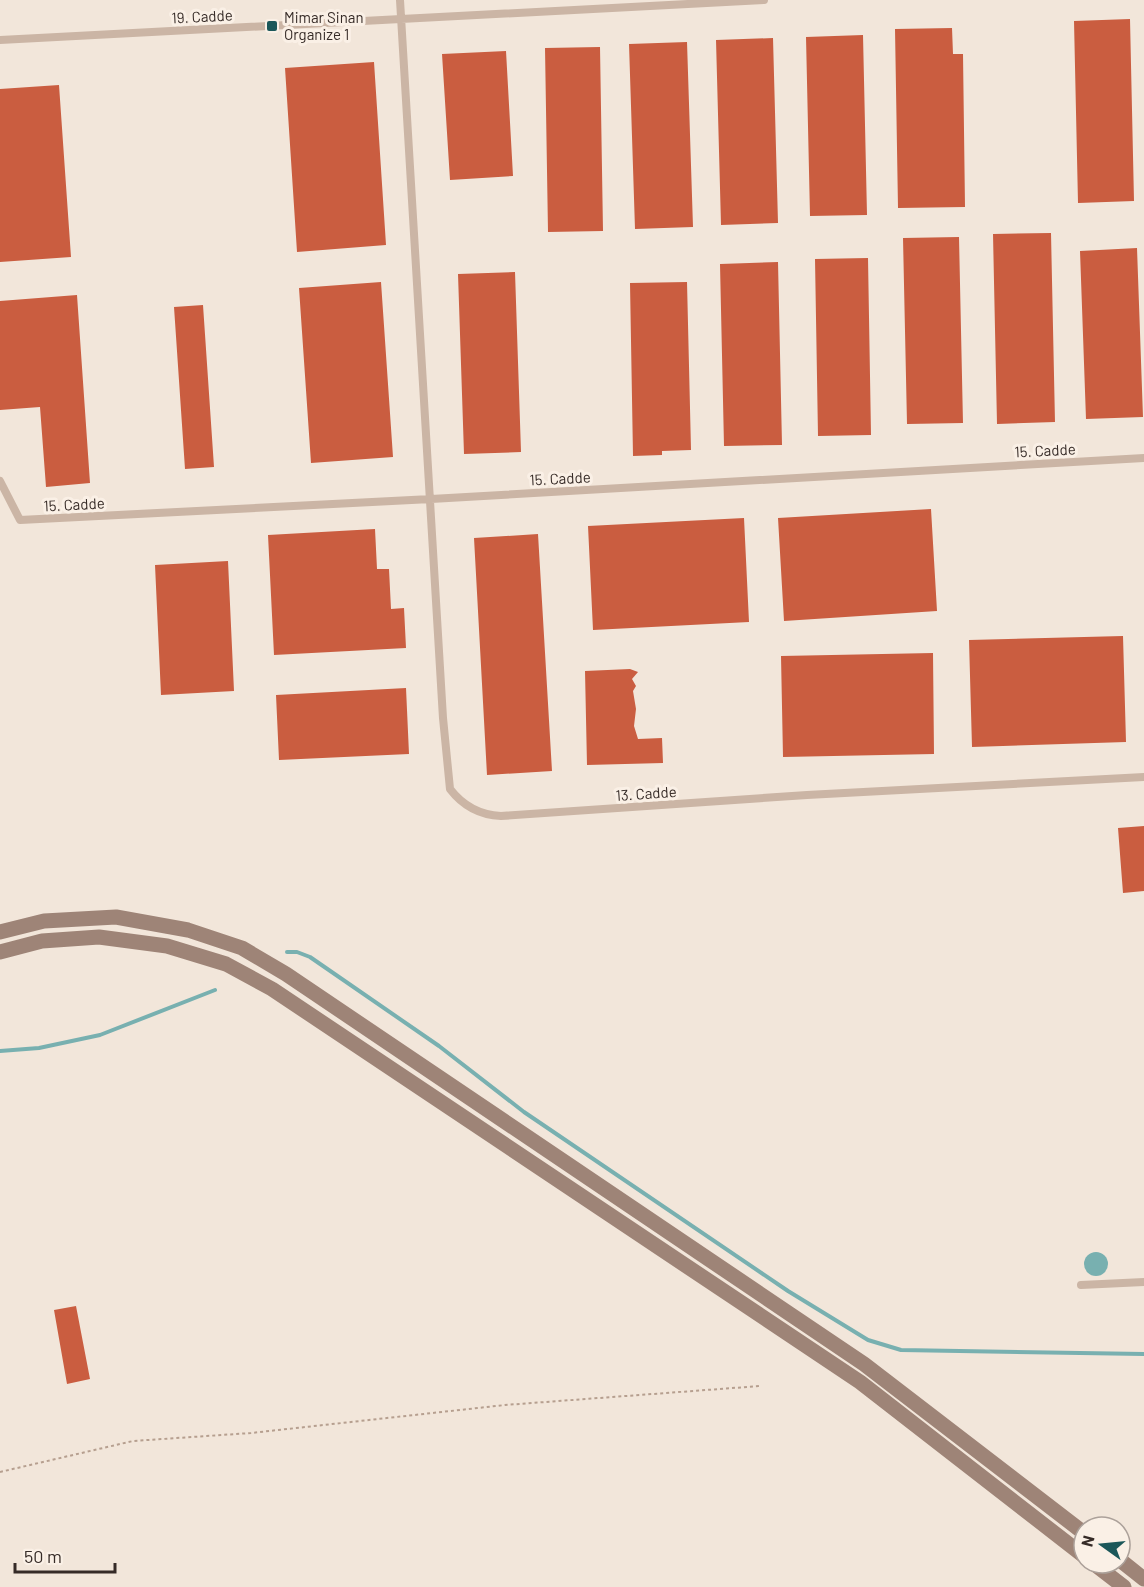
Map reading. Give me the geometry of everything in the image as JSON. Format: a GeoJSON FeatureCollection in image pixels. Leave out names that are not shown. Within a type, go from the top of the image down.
{"type":"FeatureCollection","features":[{"type":"Feature","properties":{"kind":"street"},"geometry":{"type":"LineString","coordinates":[[0,932],[44,921],[116,917],[188,930],[242,948],[296,980],[864,1364],[1072,1524]]}},
{"type":"Feature","properties":{"kind":"street"},"geometry":{"type":"LineString","coordinates":[[0,952],[42,940],[99,937],[167,946],[226,964],[272,989],[860,1382],[1072,1547]]}},
{"type":"Feature","properties":{"kind":"street"},"geometry":{"type":"LineString","coordinates":[[1132,1570],[1144,1579]]}},
{"type":"Feature","properties":{"kind":"street"},"geometry":{"type":"LineString","coordinates":[[1108,1575],[1124,1587]]}},
{"type":"Feature","properties":{"kind":"lane","name":"13. Cadde"},"geometry":{"type":"LineString","coordinates":[[400,0],[443,718],[450,789],[462,802],[476,811],[501,816],[807,795],[1144,777]]}},
{"type":"Feature","properties":{"kind":"lane","name":"19. Cadde"},"geometry":{"type":"LineString","coordinates":[[0,40],[764,0]]}},
{"type":"Feature","properties":{"kind":"lane","name":"15. Cadde"},"geometry":{"type":"LineString","coordinates":[[0,481],[20,520],[1144,458]]}},
{"type":"Feature","properties":{"kind":"lane"},"geometry":{"type":"LineString","coordinates":[[1081,1285],[1144,1282]]}},
{"type":"Feature","properties":{"kind":"path"},"geometry":{"type":"LineString","coordinates":[[0,1472],[133,1441],[251,1433],[505,1405],[760,1386]]}},
{"type":"Feature","properties":{"kind":"water"},"geometry":{"type":"Polygon","coordinates":[[[1096,1252],[1101,1253],[1107,1259],[1107,1269],[1101,1275],[1096,1276],[1091,1275],[1085,1269],[1084,1264],[1085,1259],[1091,1253],[1096,1252]]]}},
{"type":"Feature","properties":{"kind":"building"},"geometry":{"type":"Polygon","coordinates":[[[1130,19],[1134,201],[1078,203],[1074,21],[1130,19]]]}},
{"type":"Feature","properties":{"kind":"building"},"geometry":{"type":"Polygon","coordinates":[[[952,28],[953,54],[963,54],[965,207],[898,208],[895,29],[952,28]]]}},
{"type":"Feature","properties":{"kind":"building"},"geometry":{"type":"Polygon","coordinates":[[[863,35],[867,215],[810,216],[806,37],[863,35]]]}},
{"type":"Feature","properties":{"kind":"building"},"geometry":{"type":"Polygon","coordinates":[[[773,38],[778,223],[721,225],[716,40],[773,38]]]}},
{"type":"Feature","properties":{"kind":"building"},"geometry":{"type":"Polygon","coordinates":[[[687,42],[693,227],[635,229],[629,44],[687,42]]]}},
{"type":"Feature","properties":{"kind":"building"},"geometry":{"type":"Polygon","coordinates":[[[600,47],[603,231],[548,232],[545,48],[600,47]]]}},
{"type":"Feature","properties":{"kind":"building"},"geometry":{"type":"Polygon","coordinates":[[[506,51],[513,176],[450,180],[442,54],[506,51]]]}},
{"type":"Feature","properties":{"kind":"building"},"geometry":{"type":"Polygon","coordinates":[[[374,62],[386,245],[297,252],[285,68],[374,62]]]}},
{"type":"Feature","properties":{"kind":"building"},"geometry":{"type":"Polygon","coordinates":[[[59,85],[71,257],[0,262],[0,89],[59,85]]]}},
{"type":"Feature","properties":{"kind":"building"},"geometry":{"type":"Polygon","coordinates":[[[1051,233],[1055,422],[997,424],[993,234],[1051,233]]]}},
{"type":"Feature","properties":{"kind":"building"},"geometry":{"type":"Polygon","coordinates":[[[959,237],[963,423],[907,424],[903,238],[959,237]]]}},
{"type":"Feature","properties":{"kind":"building"},"geometry":{"type":"Polygon","coordinates":[[[1137,248],[1143,417],[1086,419],[1080,251],[1137,248]]]}},
{"type":"Feature","properties":{"kind":"building"},"geometry":{"type":"Polygon","coordinates":[[[868,258],[871,435],[818,436],[815,259],[868,258]]]}},
{"type":"Feature","properties":{"kind":"building"},"geometry":{"type":"Polygon","coordinates":[[[778,262],[782,445],[724,446],[720,264],[778,262]]]}},
{"type":"Feature","properties":{"kind":"building"},"geometry":{"type":"Polygon","coordinates":[[[515,272],[521,452],[464,454],[458,274],[515,272]]]}},
{"type":"Feature","properties":{"kind":"building"},"geometry":{"type":"Polygon","coordinates":[[[381,282],[393,457],[311,463],[299,288],[381,282]]]}},
{"type":"Feature","properties":{"kind":"building"},"geometry":{"type":"Polygon","coordinates":[[[687,282],[691,450],[662,451],[662,455],[633,456],[630,283],[687,282]]]}},
{"type":"Feature","properties":{"kind":"building"},"geometry":{"type":"Polygon","coordinates":[[[77,295],[90,483],[46,487],[40,407],[0,410],[0,301],[77,295]]]}},
{"type":"Feature","properties":{"kind":"building"},"geometry":{"type":"Polygon","coordinates":[[[203,305],[214,467],[185,469],[174,307],[203,305]]]}},
{"type":"Feature","properties":{"kind":"building"},"geometry":{"type":"Polygon","coordinates":[[[931,509],[937,611],[784,621],[778,518],[931,509]]]}},
{"type":"Feature","properties":{"kind":"building"},"geometry":{"type":"Polygon","coordinates":[[[744,518],[749,622],[593,630],[588,526],[744,518]]]}},
{"type":"Feature","properties":{"kind":"building"},"geometry":{"type":"Polygon","coordinates":[[[375,529],[377,569],[389,569],[391,609],[404,608],[406,648],[274,655],[268,535],[375,529]]]}},
{"type":"Feature","properties":{"kind":"building"},"geometry":{"type":"Polygon","coordinates":[[[538,534],[552,771],[487,775],[474,538],[538,534]]]}},
{"type":"Feature","properties":{"kind":"building"},"geometry":{"type":"Polygon","coordinates":[[[228,561],[234,691],[161,695],[155,565],[228,561]]]}},
{"type":"Feature","properties":{"kind":"building"},"geometry":{"type":"Polygon","coordinates":[[[1123,636],[1126,742],[972,747],[969,640],[1123,636]]]}},
{"type":"Feature","properties":{"kind":"building"},"geometry":{"type":"Polygon","coordinates":[[[933,653],[934,754],[783,757],[781,656],[933,653]]]}},
{"type":"Feature","properties":{"kind":"building"},"geometry":{"type":"Polygon","coordinates":[[[630,669],[638,672],[632,679],[636,686],[633,691],[636,709],[634,726],[638,739],[662,738],[663,763],[587,765],[585,671],[630,669]]]}},
{"type":"Feature","properties":{"kind":"building"},"geometry":{"type":"Polygon","coordinates":[[[406,688],[409,754],[279,760],[276,695],[406,688]]]}},
{"type":"Feature","properties":{"kind":"building"},"geometry":{"type":"Polygon","coordinates":[[[1144,826],[1144,891],[1123,893],[1118,828],[1144,826]]]}},
{"type":"Feature","properties":{"kind":"building"},"geometry":{"type":"Polygon","coordinates":[[[76,1306],[90,1379],[67,1384],[54,1310],[76,1306]]]}},
{"type":"Feature","properties":{"kind":"waterway"},"geometry":{"type":"LineString","coordinates":[[287,952],[297,952],[310,957],[439,1046],[524,1112],[788,1291],[868,1340],[901,1350],[1144,1354]]}},
{"type":"Feature","properties":{"kind":"waterway"},"geometry":{"type":"LineString","coordinates":[[0,1051],[39,1048],[100,1035],[215,990]]}},
{"type":"Feature","properties":{"kind":"place","name":"Mimar Sinan Organize 1"},"geometry":{"type":"Point","coordinates":[272,26]}}]}
